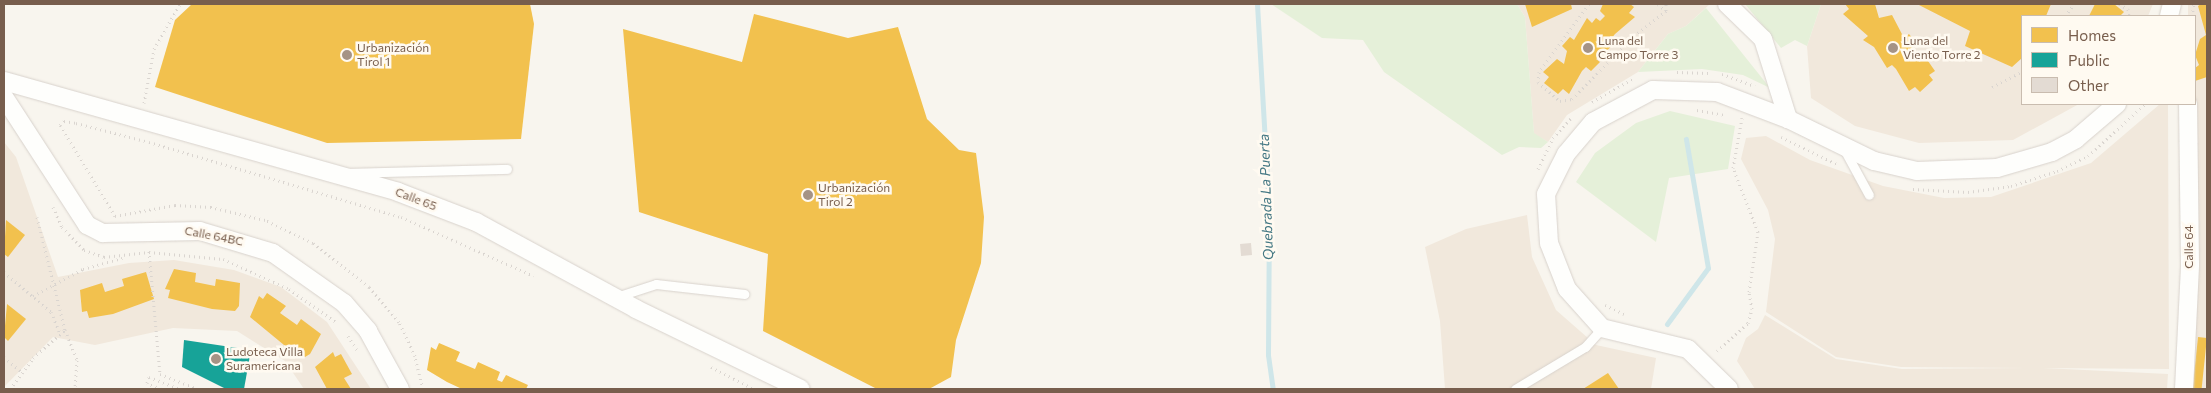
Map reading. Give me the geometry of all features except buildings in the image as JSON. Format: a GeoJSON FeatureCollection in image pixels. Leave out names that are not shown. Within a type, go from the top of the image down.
{"type":"FeatureCollection","features":[{"type":"Feature","properties":{"kind":"street"},"geometry":{"type":"LineString","coordinates":[[1727,4],[1763,40],[1788,119]]}},
{"type":"Feature","properties":{"kind":"street","name":"Calle 65"},"geometry":{"type":"LineString","coordinates":[[4,81],[339,173],[476,222],[614,297],[801,389]]}},
{"type":"Feature","properties":{"kind":"street"},"geometry":{"type":"LineString","coordinates":[[1729,389],[1713,370],[1688,349],[1602,328],[1567,288],[1549,243],[1546,194],[1566,154],[1593,122],[1653,90],[1685,88],[1732,95],[1788,119],[1842,146],[1917,172],[1997,168],[2044,155],[2076,140],[2115,105]]}},
{"type":"Feature","properties":{"kind":"street","name":"Calle 64BC"},"geometry":{"type":"LineString","coordinates":[[4,97],[88,224],[103,233],[148,229],[221,235],[250,243],[295,266],[321,283],[368,330],[400,389]]}},
{"type":"Feature","properties":{"kind":"street","name":"Calle 64"},"geometry":{"type":"LineString","coordinates":[[2184,389],[2190,265],[2188,105]]}},
{"type":"Feature","properties":{"kind":"lane"},"geometry":{"type":"LineString","coordinates":[[1842,146],[1869,195]]}},
{"type":"Feature","properties":{"kind":"lane"},"geometry":{"type":"LineString","coordinates":[[339,173],[507,169]]}},
{"type":"Feature","properties":{"kind":"lane"},"geometry":{"type":"LineString","coordinates":[[614,297],[656,284],[744,294]]}},
{"type":"Feature","properties":{"kind":"lane"},"geometry":{"type":"LineString","coordinates":[[1515,389],[1585,347],[1602,328]]}},
{"type":"Feature","properties":{"kind":"path"},"geometry":{"type":"LineString","coordinates":[[141,120],[154,48],[180,4]]}},
{"type":"Feature","properties":{"kind":"path"},"geometry":{"type":"LineString","coordinates":[[1589,4],[1539,72],[1538,82],[1560,101],[1572,99],[1634,36],[1666,11]]}},
{"type":"Feature","properties":{"kind":"path"},"geometry":{"type":"LineString","coordinates":[[1658,4],[1666,11]]}},
{"type":"Feature","properties":{"kind":"path"},"geometry":{"type":"LineString","coordinates":[[1666,4],[1666,11]]}},
{"type":"Feature","properties":{"kind":"path"},"geometry":{"type":"LineString","coordinates":[[2066,15],[2074,4]]}},
{"type":"Feature","properties":{"kind":"path"},"geometry":{"type":"LineString","coordinates":[[2119,4],[2128,9],[2129,15]]}},
{"type":"Feature","properties":{"kind":"path"},"geometry":{"type":"LineString","coordinates":[[1992,87],[2021,72]]}},
{"type":"Feature","properties":{"kind":"path"},"geometry":{"type":"LineString","coordinates":[[1686,108],[1742,117],[1733,168],[1758,232],[1748,324],[1717,351]]}},
{"type":"Feature","properties":{"kind":"path"},"geometry":{"type":"LineString","coordinates":[[423,389],[415,356],[399,322],[369,287],[312,244],[266,220],[211,207],[174,205],[115,216],[60,125],[64,121],[76,123],[140,140],[401,217],[541,279]]}},
{"type":"Feature","properties":{"kind":"path"},"geometry":{"type":"LineString","coordinates":[[37,217],[65,330],[77,360],[76,389]]}},
{"type":"Feature","properties":{"kind":"path"},"geometry":{"type":"LineString","coordinates":[[148,229],[160,374],[198,389]]}},
{"type":"Feature","properties":{"kind":"path"},"geometry":{"type":"LineString","coordinates":[[32,296],[53,283],[83,269],[149,252],[223,259],[289,289],[340,325]]}},
{"type":"Feature","properties":{"kind":"path"},"geometry":{"type":"LineString","coordinates":[[4,272],[51,312],[60,333]]}},
{"type":"Feature","properties":{"kind":"path"},"geometry":{"type":"LineString","coordinates":[[1599,301],[1629,316]]}},
{"type":"Feature","properties":{"kind":"path"},"geometry":{"type":"LineString","coordinates":[[10,389],[22,372],[65,330]]}},
{"type":"Feature","properties":{"kind":"path"},"geometry":{"type":"LineString","coordinates":[[345,332],[359,353]]}},
{"type":"Feature","properties":{"kind":"path"},"geometry":{"type":"LineString","coordinates":[[4,357],[22,372]]}},
{"type":"Feature","properties":{"kind":"path"},"geometry":{"type":"LineString","coordinates":[[708,365],[754,389]]}},
{"type":"Feature","properties":{"kind":"path"},"geometry":{"type":"LineString","coordinates":[[161,389],[147,383],[149,377],[180,389]]}},
{"type":"Feature","properties":{"kind":"shaded area"},"geometry":{"type":"Polygon","coordinates":[[[1517,4],[1710,4],[1686,26],[1668,34],[1638,72],[1567,115],[1548,142],[1534,134],[1525,17],[1517,4]]]}},
{"type":"Feature","properties":{"kind":"shaded area"},"geometry":{"type":"Polygon","coordinates":[[[1821,4],[2153,4],[2148,15],[2021,15],[2021,105],[2077,105],[2013,140],[1919,143],[1855,126],[1811,98],[1807,46],[1821,4]]]}},
{"type":"Feature","properties":{"kind":"shaded area"},"geometry":{"type":"Polygon","coordinates":[[[2188,4],[2207,4],[2207,389],[2191,389],[2196,15],[2188,15],[2188,4]]]}},
{"type":"Feature","properties":{"kind":"shaded area"},"geometry":{"type":"Polygon","coordinates":[[[2159,105],[2168,105],[2169,369],[2043,368],[2168,374],[2167,389],[1755,389],[1737,361],[1746,338],[1758,329],[1765,315],[1836,359],[1902,369],[2026,368],[1901,367],[1836,357],[1766,312],[1775,239],[1768,210],[1741,159],[1746,138],[1766,136],[1810,160],[1883,186],[1944,198],[1991,197],[2091,163],[2159,105]]]}},
{"type":"Feature","properties":{"kind":"shaded area"},"geometry":{"type":"Polygon","coordinates":[[[4,142],[16,157],[58,277],[129,263],[174,260],[234,270],[281,287],[327,322],[371,389],[304,389],[285,361],[237,331],[173,328],[95,345],[53,337],[4,387],[4,142]]]}},
{"type":"Feature","properties":{"kind":"shaded area"},"geometry":{"type":"Polygon","coordinates":[[[1527,215],[1532,257],[1556,310],[1596,345],[1656,358],[1651,389],[1445,389],[1440,321],[1425,247],[1466,229],[1527,215]]]}},
{"type":"Feature","properties":{"kind":"green space"},"geometry":{"type":"Polygon","coordinates":[[[1271,4],[1517,4],[1525,17],[1534,133],[1548,142],[1541,148],[1519,147],[1502,155],[1384,72],[1363,40],[1322,38],[1271,4]]]}},
{"type":"Feature","properties":{"kind":"green space"},"geometry":{"type":"Polygon","coordinates":[[[1745,4],[1821,4],[1807,46],[1795,40],[1781,48],[1745,4]]]}},
{"type":"Feature","properties":{"kind":"green space"},"geometry":{"type":"Polygon","coordinates":[[[1706,8],[1770,88],[1743,75],[1702,69],[1638,72],[1668,34],[1686,26],[1706,8]]]}},
{"type":"Feature","properties":{"kind":"green space"},"geometry":{"type":"Polygon","coordinates":[[[1670,111],[1735,126],[1728,169],[1669,178],[1656,242],[1576,182],[1595,153],[1636,123],[1670,111]]]}},
{"type":"Feature","properties":{"kind":"waterway","name":"Quebrada La Puerta"},"geometry":{"type":"LineString","coordinates":[[1257,4],[1269,210],[1268,355],[1273,389]]}},
{"type":"Feature","properties":{"kind":"waterway"},"geometry":{"type":"LineString","coordinates":[[1667,324],[1708,268],[1686,139]]}},
{"type":"Feature","properties":{"kind":"place","name":"Luna del Campo Torre 3"},"geometry":{"type":"Point","coordinates":[1588,48]}},
{"type":"Feature","properties":{"kind":"place","name":"Luna del Viento Torre 2"},"geometry":{"type":"Point","coordinates":[1893,48]}},
{"type":"Feature","properties":{"kind":"place","name":"Urbanización Tirol 1"},"geometry":{"type":"Point","coordinates":[347,55]}},
{"type":"Feature","properties":{"kind":"place","name":"Urbanización Tirol 2"},"geometry":{"type":"Point","coordinates":[808,195]}},
{"type":"Feature","properties":{"kind":"place","name":"Ludoteca Villa Suramericana"},"geometry":{"type":"Point","coordinates":[216,359]}}]}
